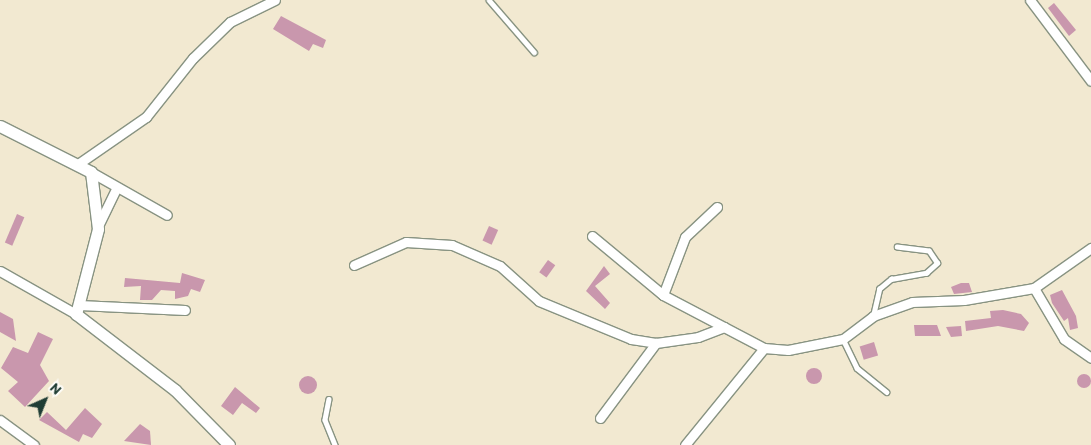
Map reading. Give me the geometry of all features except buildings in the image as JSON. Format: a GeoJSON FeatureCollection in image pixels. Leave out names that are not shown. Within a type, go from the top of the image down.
{"type":"FeatureCollection","features":[{"type":"Feature","properties":{"kind":"street"},"geometry":{"type":"LineString","coordinates":[[78,164],[146,117],[193,58],[230,22],[275,0]]}},
{"type":"Feature","properties":{"kind":"street"},"geometry":{"type":"LineString","coordinates":[[1030,0],[1091,81]]}},
{"type":"Feature","properties":{"kind":"street"},"geometry":{"type":"LineString","coordinates":[[0,126],[78,164],[116,188],[168,215]]}},
{"type":"Feature","properties":{"kind":"street"},"geometry":{"type":"LineString","coordinates":[[91,172],[98,226]]}},
{"type":"Feature","properties":{"kind":"street"},"geometry":{"type":"LineString","coordinates":[[78,309],[98,226],[116,188]]}},
{"type":"Feature","properties":{"kind":"street"},"geometry":{"type":"LineString","coordinates":[[663,295],[685,237],[717,207]]}},
{"type":"Feature","properties":{"kind":"street"},"geometry":{"type":"LineString","coordinates":[[592,236],[663,295],[764,348],[815,347],[843,339],[873,316],[912,302],[964,300],[1034,288],[1091,248]]}},
{"type":"Feature","properties":{"kind":"street"},"geometry":{"type":"LineString","coordinates":[[354,265],[406,242],[465,248],[500,266],[539,301],[578,314],[614,334],[656,343],[698,337],[724,327]]}},
{"type":"Feature","properties":{"kind":"street"},"geometry":{"type":"LineString","coordinates":[[0,271],[78,309],[175,390],[229,445]]}},
{"type":"Feature","properties":{"kind":"street"},"geometry":{"type":"LineString","coordinates":[[1034,288],[1064,339],[1091,358]]}},
{"type":"Feature","properties":{"kind":"street"},"geometry":{"type":"LineString","coordinates":[[78,309],[185,310]]}},
{"type":"Feature","properties":{"kind":"street"},"geometry":{"type":"LineString","coordinates":[[600,418],[656,343]]}},
{"type":"Feature","properties":{"kind":"street"},"geometry":{"type":"LineString","coordinates":[[685,445],[764,348]]}},
{"type":"Feature","properties":{"kind":"street"},"geometry":{"type":"LineString","coordinates":[[0,420],[34,445]]}},
{"type":"Feature","properties":{"kind":"lane"},"geometry":{"type":"LineString","coordinates":[[489,0],[534,52]]}},
{"type":"Feature","properties":{"kind":"lane"},"geometry":{"type":"LineString","coordinates":[[873,316],[879,289],[891,279],[926,273],[937,263],[928,251],[897,247]]}},
{"type":"Feature","properties":{"kind":"lane"},"geometry":{"type":"LineString","coordinates":[[843,339],[857,368],[887,392]]}},
{"type":"Feature","properties":{"kind":"lane"},"geometry":{"type":"LineString","coordinates":[[329,399],[324,420],[336,445]]}}]}
